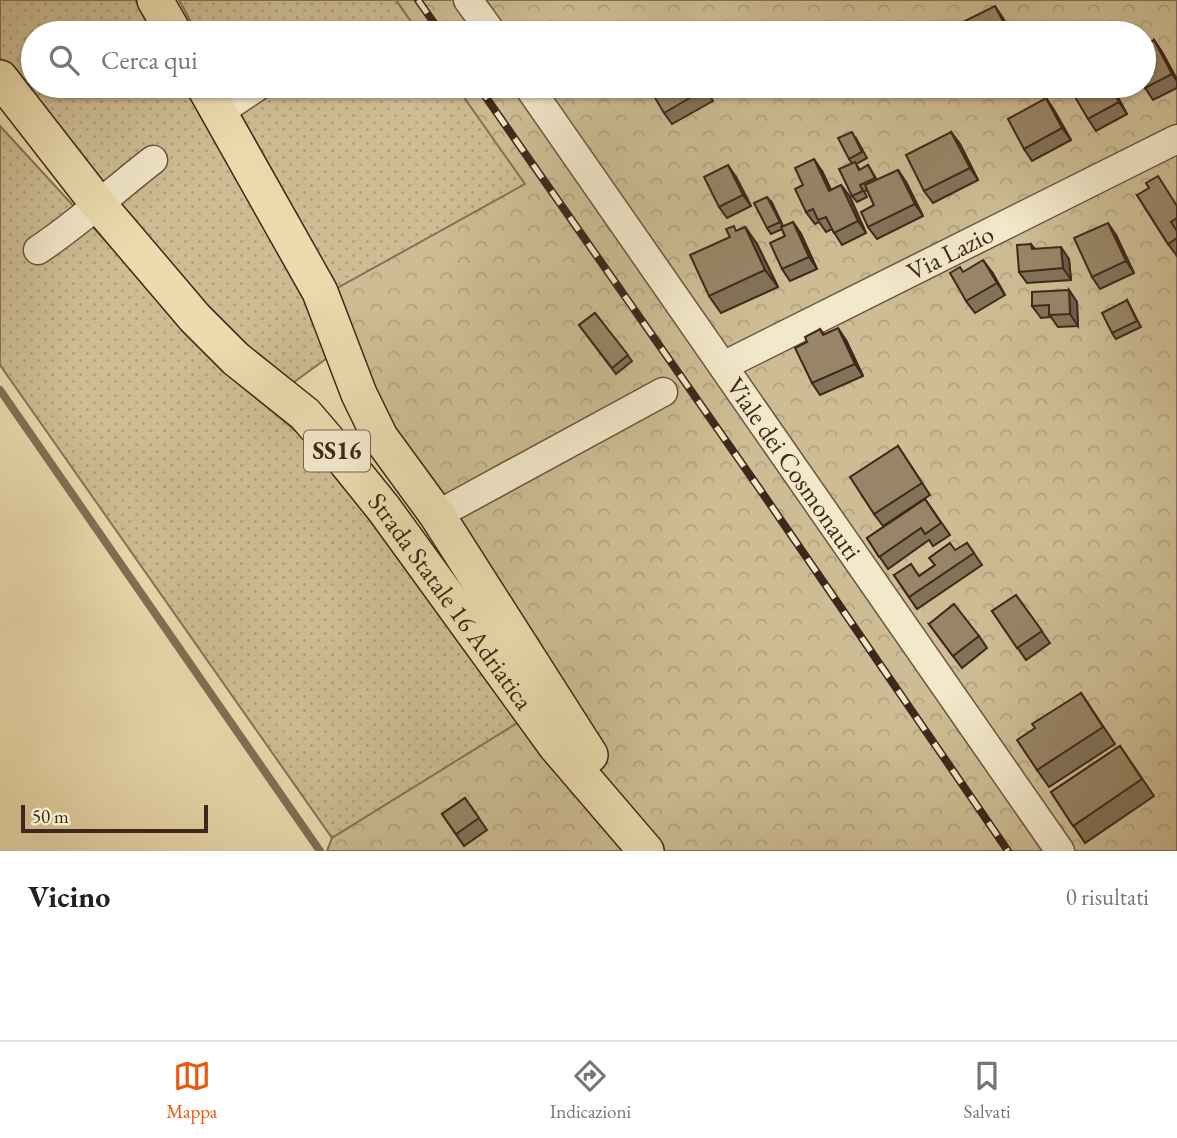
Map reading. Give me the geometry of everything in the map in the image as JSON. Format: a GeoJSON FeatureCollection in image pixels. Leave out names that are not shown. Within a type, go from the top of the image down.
{"type":"FeatureCollection","features":[{"type":"Feature","properties":{"kind":"main road"},"geometry":{"type":"LineString","coordinates":[[155,0],[167,21]]}},
{"type":"Feature","properties":{"kind":"main road","name":"Strada Statale 16 Adriatica"},"geometry":{"type":"LineString","coordinates":[[0,78],[98,204],[195,318],[236,359],[305,414],[347,463],[384,509],[556,746],[647,851]]}},
{"type":"Feature","properties":{"kind":"main road","name":"Strada Statale 16 Adriatica"},"geometry":{"type":"LineString","coordinates":[[211,99],[320,292],[359,394],[380,437],[437,515],[590,755],[647,851]]}},
{"type":"Feature","properties":{"kind":"main road"},"geometry":{"type":"LineString","coordinates":[[0,106],[36,145],[98,204]]}},
{"type":"Feature","properties":{"kind":"street"},"geometry":{"type":"LineString","coordinates":[[468,0],[483,21]]}},
{"type":"Feature","properties":{"kind":"street","name":"Viale dei Cosmonauti"},"geometry":{"type":"LineString","coordinates":[[536,98],[1060,851]]}},
{"type":"Feature","properties":{"kind":"street","name":"Via Lazio"},"geometry":{"type":"LineString","coordinates":[[723,366],[1177,139]]}},
{"type":"Feature","properties":{"kind":"street"},"geometry":{"type":"LineString","coordinates":[[38,250],[69,230],[153,160]]}},
{"type":"Feature","properties":{"kind":"street"},"geometry":{"type":"LineString","coordinates":[[437,515],[663,392]]}},
{"type":"Feature","properties":{"kind":"green space"},"geometry":{"type":"Polygon","coordinates":[[[0,0],[135,0],[148,21],[21,21],[21,84],[0,58],[0,0]]]}},
{"type":"Feature","properties":{"kind":"green space"},"geometry":{"type":"Polygon","coordinates":[[[179,0],[396,0],[411,21],[190,21],[179,0]]]}},
{"type":"Feature","properties":{"kind":"green space"},"geometry":{"type":"Polygon","coordinates":[[[396,0],[1177,0],[1177,851],[327,851],[332,838],[522,720],[332,291],[525,184],[464,98],[1156,98],[1156,21],[411,21],[396,0]]]}},
{"type":"Feature","properties":{"kind":"green space"},"geometry":{"type":"Polygon","coordinates":[[[32,98],[193,98],[292,265],[330,356],[290,385],[228,334],[32,98]]]}},
{"type":"Feature","properties":{"kind":"green space"},"geometry":{"type":"Polygon","coordinates":[[[230,98],[465,98],[571,249],[387,392],[230,98]]]}},
{"type":"Feature","properties":{"kind":"green space"},"geometry":{"type":"Polygon","coordinates":[[[0,126],[228,374],[305,439],[368,515],[523,721],[332,838],[0,365],[0,126]]]}},
{"type":"Feature","properties":{"kind":"building"},"geometry":{"type":"Polygon","coordinates":[[[995,6],[1003,21],[965,21],[995,6]]]}},
{"type":"Feature","properties":{"kind":"building"},"geometry":{"type":"Polygon","coordinates":[[[1156,44],[1172,74],[1156,82],[1156,44]]]}},
{"type":"Feature","properties":{"kind":"building"},"geometry":{"type":"Polygon","coordinates":[[[655,98],[690,98],[664,113],[655,98]]]}},
{"type":"Feature","properties":{"kind":"building"},"geometry":{"type":"Polygon","coordinates":[[[1046,98],[1062,128],[1024,149],[1008,119],[1046,98]]]}},
{"type":"Feature","properties":{"kind":"building"},"geometry":{"type":"Polygon","coordinates":[[[1076,98],[1117,98],[1119,102],[1088,119],[1076,98]]]}},
{"type":"Feature","properties":{"kind":"building"},"geometry":{"type":"Polygon","coordinates":[[[852,132],[862,152],[849,159],[838,138],[852,132]]]}},
{"type":"Feature","properties":{"kind":"building"},"geometry":{"type":"Polygon","coordinates":[[[951,132],[970,168],[924,191],[906,155],[951,132]]]}},
{"type":"Feature","properties":{"kind":"building"},"geometry":{"type":"Polygon","coordinates":[[[814,159],[829,191],[841,185],[858,221],[834,233],[826,217],[818,220],[813,209],[806,212],[795,189],[803,185],[795,168],[814,159]]]}},
{"type":"Feature","properties":{"kind":"building"},"geometry":{"type":"Polygon","coordinates":[[[855,162],[859,170],[868,165],[875,178],[860,185],[863,191],[852,196],[839,169],[855,162]]]}},
{"type":"Feature","properties":{"kind":"building"},"geometry":{"type":"Polygon","coordinates":[[[728,165],[743,195],[719,207],[704,177],[728,165]]]}},
{"type":"Feature","properties":{"kind":"building"},"geometry":{"type":"Polygon","coordinates":[[[898,170],[915,204],[868,227],[861,212],[874,205],[865,185],[898,170]]]}},
{"type":"Feature","properties":{"kind":"building"},"geometry":{"type":"Polygon","coordinates":[[[1158,176],[1177,206],[1177,218],[1171,222],[1177,231],[1177,238],[1168,244],[1137,195],[1149,188],[1146,183],[1158,176]]]}},
{"type":"Feature","properties":{"kind":"building"},"geometry":{"type":"Polygon","coordinates":[[[767,197],[780,222],[767,228],[754,203],[767,197]]]}},
{"type":"Feature","properties":{"kind":"building"},"geometry":{"type":"Polygon","coordinates":[[[793,222],[809,257],[782,269],[770,243],[785,236],[781,227],[793,222]]]}},
{"type":"Feature","properties":{"kind":"building"},"geometry":{"type":"Polygon","coordinates":[[[1108,223],[1126,261],[1092,277],[1074,238],[1108,223]]]}},
{"type":"Feature","properties":{"kind":"building"},"geometry":{"type":"Polygon","coordinates":[[[734,226],[736,231],[745,227],[765,270],[709,296],[690,255],[730,237],[726,229],[734,226]]]}},
{"type":"Feature","properties":{"kind":"building"},"geometry":{"type":"Polygon","coordinates":[[[1031,244],[1032,249],[1061,247],[1063,268],[1019,272],[1017,245],[1031,244]]]}},
{"type":"Feature","properties":{"kind":"building"},"geometry":{"type":"Polygon","coordinates":[[[983,260],[997,283],[966,301],[950,273],[960,267],[963,272],[983,260]]]}},
{"type":"Feature","properties":{"kind":"building"},"geometry":{"type":"Polygon","coordinates":[[[1069,290],[1070,314],[1049,315],[1049,305],[1032,306],[1032,292],[1069,290]]]}},
{"type":"Feature","properties":{"kind":"building"},"geometry":{"type":"Polygon","coordinates":[[[1127,300],[1137,321],[1112,333],[1102,313],[1127,300]]]}},
{"type":"Feature","properties":{"kind":"building"},"geometry":{"type":"Polygon","coordinates":[[[595,313],[628,355],[612,368],[579,325],[595,313]]]}},
{"type":"Feature","properties":{"kind":"building"},"geometry":{"type":"Polygon","coordinates":[[[838,328],[855,364],[812,383],[795,348],[807,342],[805,337],[820,329],[823,335],[838,328]]]}},
{"type":"Feature","properties":{"kind":"building"},"geometry":{"type":"Polygon","coordinates":[[[898,446],[922,483],[874,514],[850,477],[898,446]]]}},
{"type":"Feature","properties":{"kind":"building"},"geometry":{"type":"Polygon","coordinates":[[[925,499],[941,523],[925,534],[921,528],[879,557],[867,538],[925,499]]]}},
{"type":"Feature","properties":{"kind":"building"},"geometry":{"type":"Polygon","coordinates":[[[950,543],[955,550],[967,543],[974,553],[909,597],[894,575],[911,564],[919,576],[935,565],[929,558],[950,543]]]}},
{"type":"Feature","properties":{"kind":"building"},"geometry":{"type":"Polygon","coordinates":[[[1016,595],[1042,631],[1017,648],[992,611],[1016,595]]]}},
{"type":"Feature","properties":{"kind":"building"},"geometry":{"type":"Polygon","coordinates":[[[954,604],[979,636],[953,656],[929,624],[954,604]]]}},
{"type":"Feature","properties":{"kind":"building"},"geometry":{"type":"Polygon","coordinates":[[[1081,693],[1103,727],[1037,770],[1017,740],[1035,728],[1032,724],[1081,693]]]}},
{"type":"Feature","properties":{"kind":"building"},"geometry":{"type":"Polygon","coordinates":[[[1120,746],[1142,779],[1073,826],[1051,792],[1120,746]]]}},
{"type":"Feature","properties":{"kind":"building"},"geometry":{"type":"Polygon","coordinates":[[[465,798],[479,818],[456,834],[442,814],[465,798]]]}},
{"type":"Feature","properties":{"kind":"waterway"},"geometry":{"type":"LineString","coordinates":[[0,390],[320,851]]}},
{"type":"Feature","properties":{"kind":"railway"},"geometry":{"type":"LineString","coordinates":[[418,0],[433,21]]}},
{"type":"Feature","properties":{"kind":"railway"},"geometry":{"type":"LineString","coordinates":[[486,98],[1008,851]]}}]}
